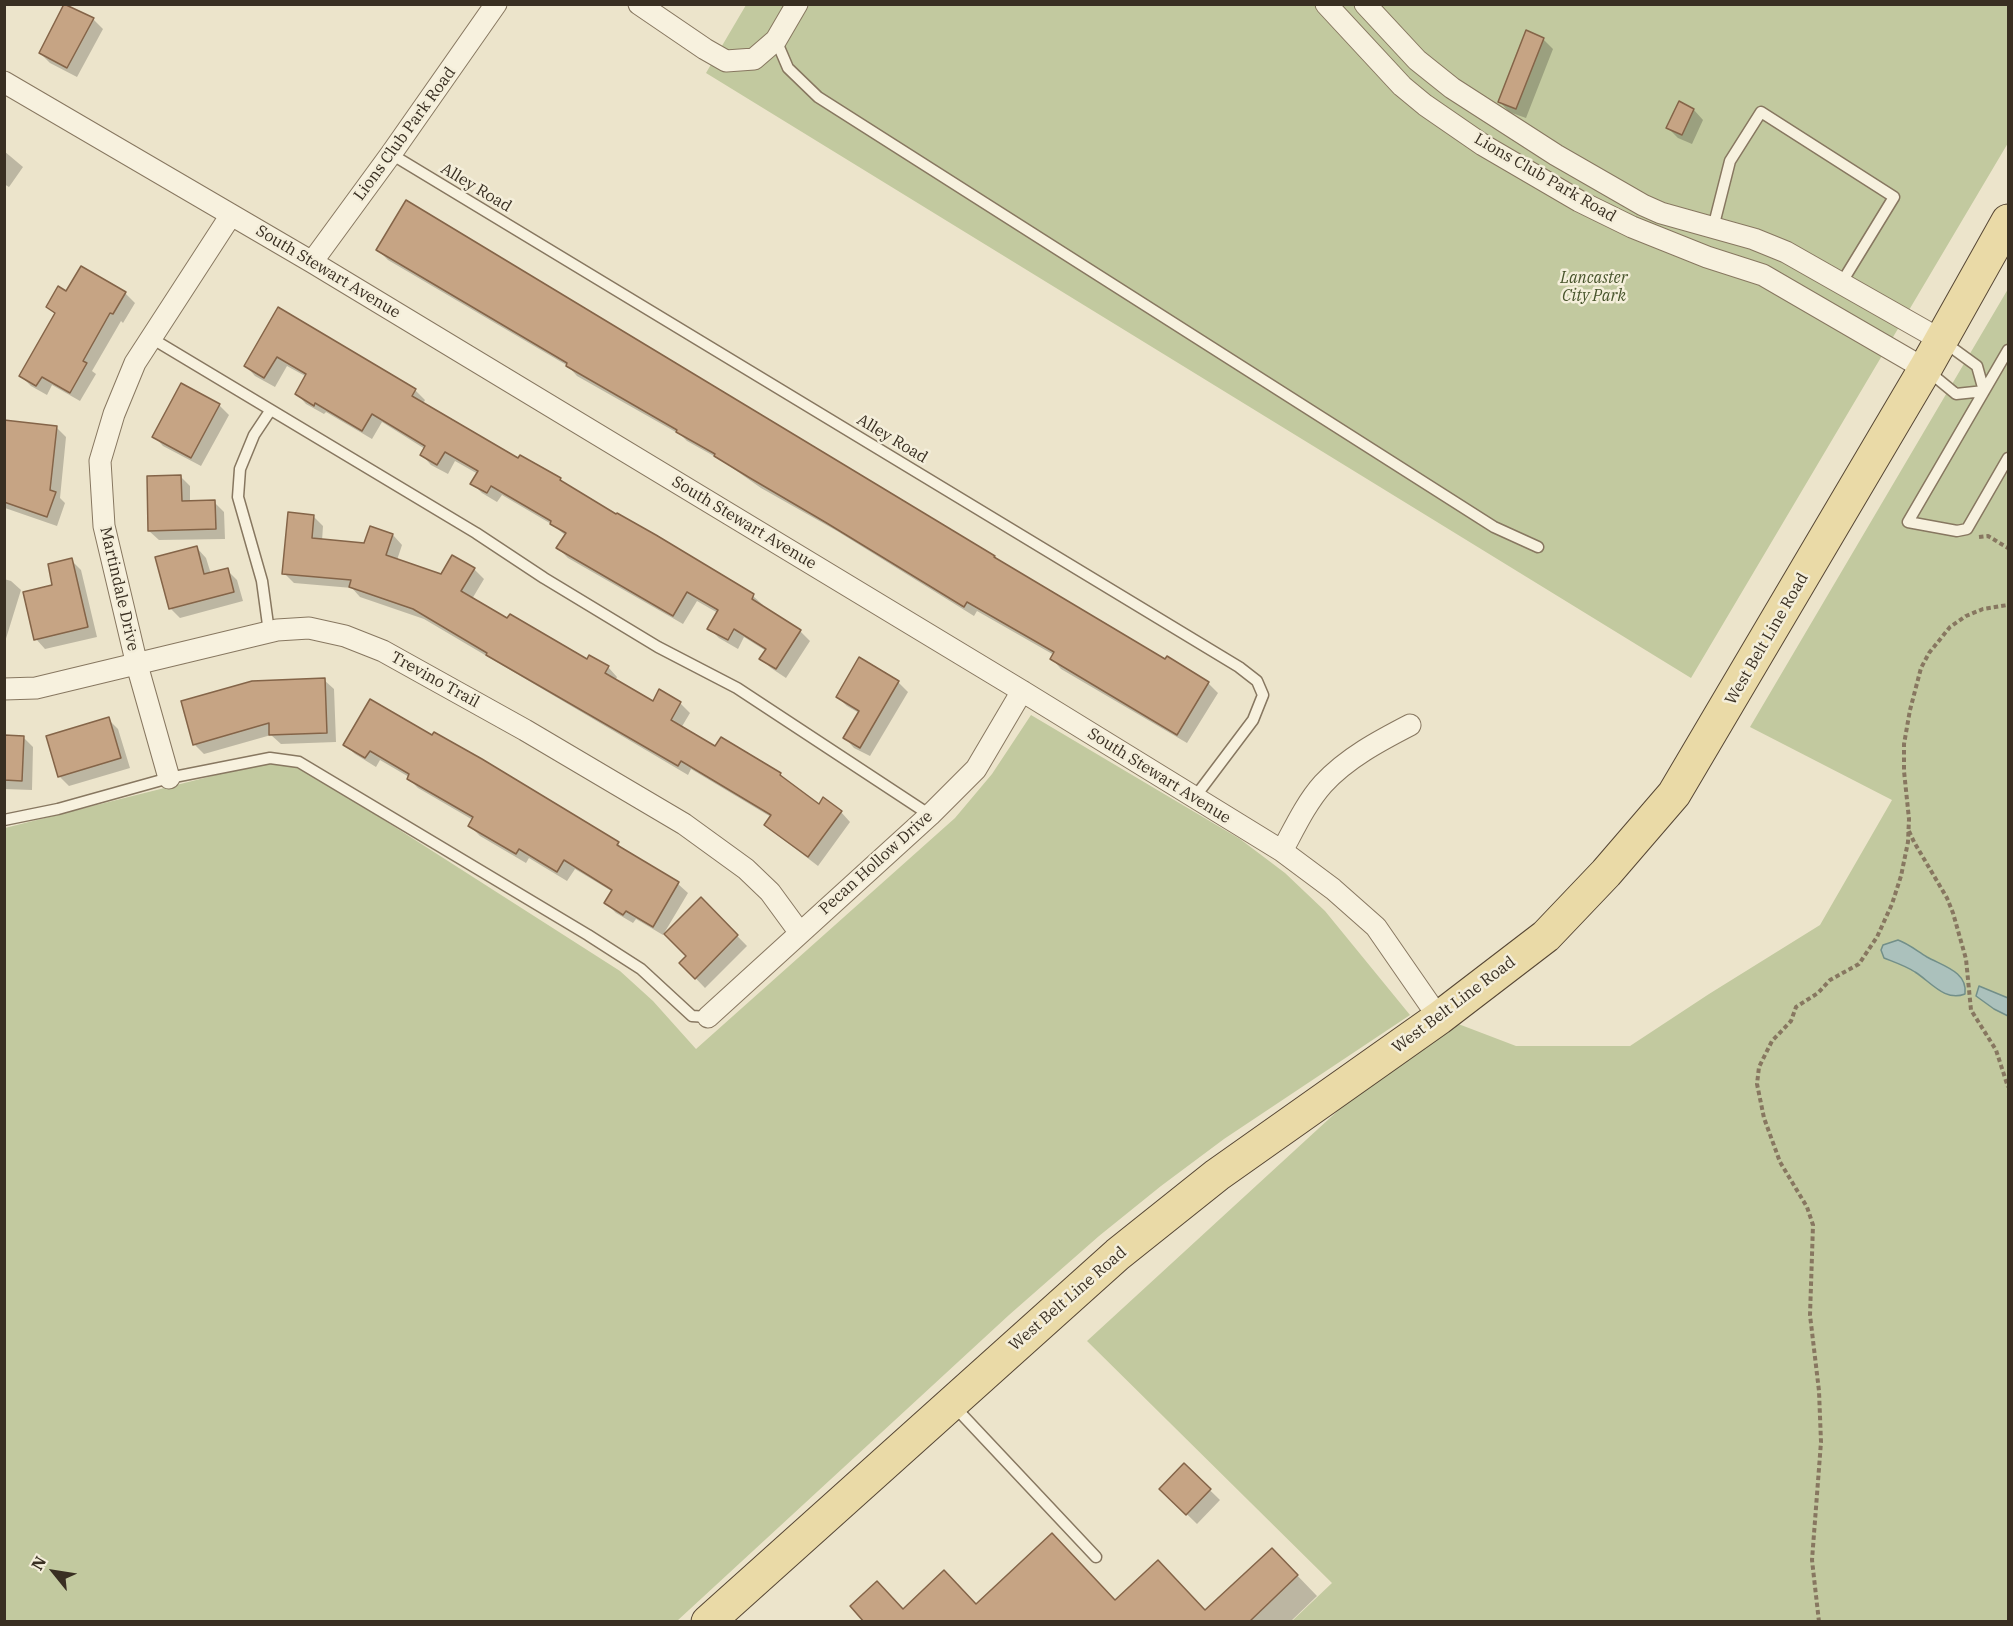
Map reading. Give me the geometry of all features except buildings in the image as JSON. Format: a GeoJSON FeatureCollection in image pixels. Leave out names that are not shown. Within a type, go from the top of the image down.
{"type":"FeatureCollection","features":[{"type":"Feature","properties":{"kind":"main road","name":"West Belt Line Road"},"geometry":{"type":"LineString","coordinates":[[708,1622],[1118,1254],[1227,1168],[1439,1018],[1546,936],[1606,873],[1674,795],[1925,369],[2008,221]]}},
{"type":"Feature","properties":{"kind":"street","name":"Lions Club Park Road"},"geometry":{"type":"LineString","coordinates":[[312,262],[392,154],[496,4]]}},
{"type":"Feature","properties":{"kind":"street"},"geometry":{"type":"LineString","coordinates":[[639,4],[705,50],[726,61],[754,59],[776,40],[797,4]]}},
{"type":"Feature","properties":{"kind":"street","name":"Lions Club Park Road"},"geometry":{"type":"LineString","coordinates":[[1326,4],[1402,86],[1425,105],[1483,145],[1579,201],[1654,236],[1707,257],[1763,275],[1925,369]]}},
{"type":"Feature","properties":{"kind":"street","name":"Lions Club Park Road"},"geometry":{"type":"LineString","coordinates":[[1365,4],[1417,60],[1466,98],[1556,155],[1661,213],[1754,239],[1786,252],[1941,340]]}},
{"type":"Feature","properties":{"kind":"street","name":"South Stewart Avenue"},"geometry":{"type":"LineString","coordinates":[[4,82],[312,262],[1282,851],[1333,888],[1376,927],[1439,1018]]}},
{"type":"Feature","properties":{"kind":"street"},"geometry":{"type":"LineString","coordinates":[[1451,122],[1466,98]]}},
{"type":"Feature","properties":{"kind":"street"},"geometry":{"type":"LineString","coordinates":[[1654,236],[1661,213]]}},
{"type":"Feature","properties":{"kind":"street","name":"Martindale Drive"},"geometry":{"type":"LineString","coordinates":[[169,778],[137,665],[104,526],[100,461],[114,414],[135,363],[231,214]]}},
{"type":"Feature","properties":{"kind":"street"},"geometry":{"type":"LineString","coordinates":[[1707,257],[1713,228]]}},
{"type":"Feature","properties":{"kind":"street"},"geometry":{"type":"LineString","coordinates":[[1826,311],[1842,282]]}},
{"type":"Feature","properties":{"kind":"street","name":"Trevino Trail"},"geometry":{"type":"LineString","coordinates":[[4,689],[36,688],[269,632],[309,628],[345,636],[383,651],[515,724],[684,824],[746,868],[770,892],[800,933]]}},
{"type":"Feature","properties":{"kind":"street","name":"Pecan Hollow Drive"},"geometry":{"type":"LineString","coordinates":[[708,1017],[930,815],[976,769],[1022,692]]}},
{"type":"Feature","properties":{"kind":"street"},"geometry":{"type":"LineString","coordinates":[[1282,851],[1322,785],[1346,763],[1375,743],[1410,725]]}},
{"type":"Feature","properties":{"kind":"lane"},"geometry":{"type":"LineString","coordinates":[[776,40],[788,68],[818,97],[1494,527],[1538,547]]}},
{"type":"Feature","properties":{"kind":"lane"},"geometry":{"type":"LineString","coordinates":[[1713,228],[1730,161],[1761,112],[1894,196],[1842,282]]}},
{"type":"Feature","properties":{"kind":"lane","name":"Alley Road"},"geometry":{"type":"LineString","coordinates":[[392,154],[1229,661],[1257,681],[1263,695],[1253,720],[1195,797]]}},
{"type":"Feature","properties":{"kind":"lane"},"geometry":{"type":"LineString","coordinates":[[151,338],[476,533],[544,578],[658,647],[737,688],[930,815]]}},
{"type":"Feature","properties":{"kind":"lane"},"geometry":{"type":"LineString","coordinates":[[1941,340],[1977,366],[1984,391]]}},
{"type":"Feature","properties":{"kind":"lane"},"geometry":{"type":"LineString","coordinates":[[2008,350],[1908,522],[1957,531],[1966,529],[2008,458]]}},
{"type":"Feature","properties":{"kind":"lane"},"geometry":{"type":"LineString","coordinates":[[1925,369],[1956,394],[1984,391]]}},
{"type":"Feature","properties":{"kind":"lane"},"geometry":{"type":"LineString","coordinates":[[269,632],[262,581],[238,496],[240,469],[254,435],[270,411]]}},
{"type":"Feature","properties":{"kind":"lane"},"geometry":{"type":"LineString","coordinates":[[4,820],[58,809],[169,778],[270,758],[299,762],[632,963],[692,1016],[708,1017]]}},
{"type":"Feature","properties":{"kind":"lane"},"geometry":{"type":"LineString","coordinates":[[950,1403],[1096,1557]]}},
{"type":"Feature","properties":{"kind":"path"},"geometry":{"type":"LineString","coordinates":[[1966,529],[1978,537],[1988,536],[2008,548]]}},
{"type":"Feature","properties":{"kind":"path"},"geometry":{"type":"LineString","coordinates":[[1819,1622],[1812,1560],[1821,1442],[1819,1391],[1810,1315],[1813,1224],[1807,1207],[1780,1162],[1764,1118],[1757,1084],[1759,1067],[1772,1041],[1791,1021],[1796,1007],[1818,993],[1830,980],[1859,964],[1867,954],[1892,904],[1908,842],[1904,744],[1921,668],[1929,653],[1950,627],[1966,616],[1983,609],[2008,604]]}},
{"type":"Feature","properties":{"kind":"path"},"geometry":{"type":"LineString","coordinates":[[1908,828],[1953,913],[1966,959],[1971,1010],[1996,1050],[2008,1087]]}},
{"type":"Feature","properties":{"kind":"green space","name":"Lancaster City Park"},"geometry":{"type":"Polygon","coordinates":[[[746,5],[2008,5],[2008,143],[1691,678],[706,73],[746,5]]]}},
{"type":"Feature","properties":{"kind":"green space"},"geometry":{"type":"Polygon","coordinates":[[[2008,289],[2008,1621],[1292,1621],[1332,1583],[1087,1341],[1440,1017],[1516,1046],[1630,1046],[1820,925],[1892,800],[1750,727],[2008,289]]]}},
{"type":"Feature","properties":{"kind":"green space"},"geometry":{"type":"Polygon","coordinates":[[[1031,715],[1240,839],[1285,873],[1325,911],[1410,1015],[1224,1139],[1099,1236],[1009,1315],[677,1621],[5,1622],[5,828],[268,762],[301,767],[620,971],[653,1001],[696,1049],[955,818],[992,774],[1031,715]]]}},
{"type":"Feature","properties":{"kind":"water"},"geometry":{"type":"Polygon","coordinates":[[[1898,940],[1959,975],[1965,986],[1965,994],[1951,995],[1938,990],[1911,970],[1884,958],[1881,950],[1883,945],[1898,940]]]}},
{"type":"Feature","properties":{"kind":"water"},"geometry":{"type":"Polygon","coordinates":[[[1979,986],[2008,998],[2008,1016],[1976,996],[1979,986]]]}}]}
